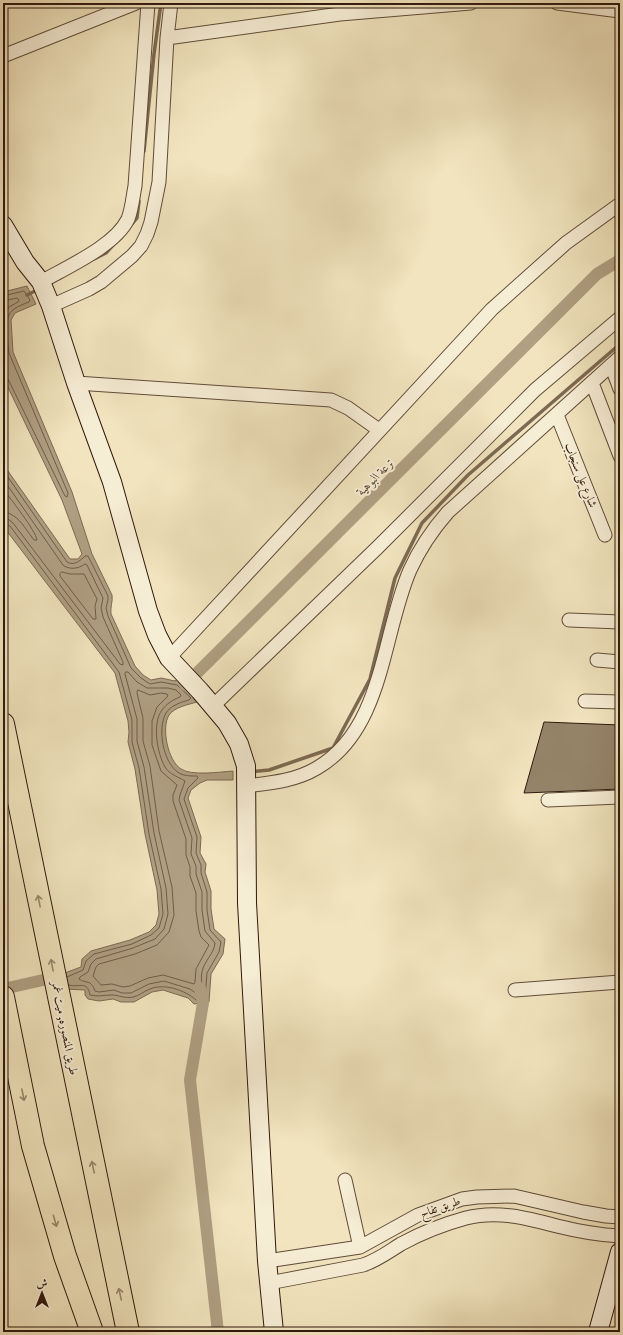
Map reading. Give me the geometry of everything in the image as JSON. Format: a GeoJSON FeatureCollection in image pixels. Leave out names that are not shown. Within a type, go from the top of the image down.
{"type":"FeatureCollection","features":[{"type":"Feature","properties":{"kind":"highway","name":"طريق المنصوره, ميت غمر"},"geometry":{"type":"LineString","coordinates":[[5,735],[128,1332]]}},
{"type":"Feature","properties":{"kind":"highway"},"geometry":{"type":"LineString","coordinates":[[3,998],[9,1047],[33,1146],[65,1256],[92,1332]]}},
{"type":"Feature","properties":{"kind":"street"},"geometry":{"type":"LineString","coordinates":[[3,56],[136,3]]}},
{"type":"Feature","properties":{"kind":"street"},"geometry":{"type":"LineString","coordinates":[[46,293],[86,257],[102,246],[121,229],[128,219],[132,206],[135,186],[148,3]]}},
{"type":"Feature","properties":{"kind":"street"},"geometry":{"type":"LineString","coordinates":[[46,293],[89,289],[106,279],[132,256],[141,246],[147,234],[153,215],[159,182],[167,38],[171,3]]}},
{"type":"Feature","properties":{"kind":"street"},"geometry":{"type":"LineString","coordinates":[[167,38],[340,14],[471,3]]}},
{"type":"Feature","properties":{"kind":"street"},"geometry":{"type":"LineString","coordinates":[[556,3],[605,6],[620,12]]}},
{"type":"Feature","properties":{"kind":"street"},"geometry":{"type":"LineString","coordinates":[[175,665],[379,430],[492,309],[566,243],[620,204]]}},
{"type":"Feature","properties":{"kind":"street"},"geometry":{"type":"LineString","coordinates":[[3,225],[46,293],[76,383],[112,482],[148,611],[157,635],[175,665],[213,706],[234,734],[239,744],[246,777],[247,902],[267,1261],[274,1332]]}},
{"type":"Feature","properties":{"kind":"street"},"geometry":{"type":"LineString","coordinates":[[213,706],[378,547],[535,390],[620,318]]}},
{"type":"Feature","properties":{"kind":"street"},"geometry":{"type":"LineString","coordinates":[[246,777],[283,781],[298,777],[316,769],[330,760],[346,745],[356,731],[368,708],[408,576],[416,558],[433,529],[448,512],[615,361]]}},
{"type":"Feature","properties":{"kind":"street"},"geometry":{"type":"LineString","coordinates":[[615,361],[620,389]]}},
{"type":"Feature","properties":{"kind":"street"},"geometry":{"type":"LineString","coordinates":[[76,383],[331,400],[344,406],[379,430]]}},
{"type":"Feature","properties":{"kind":"street"},"geometry":{"type":"LineString","coordinates":[[592,383],[620,456]]}},
{"type":"Feature","properties":{"kind":"street","name":"شارع على سنجاب"},"geometry":{"type":"LineString","coordinates":[[557,415],[605,535]]}},
{"type":"Feature","properties":{"kind":"street"},"geometry":{"type":"LineString","coordinates":[[569,620],[620,622]]}},
{"type":"Feature","properties":{"kind":"street"},"geometry":{"type":"LineString","coordinates":[[597,660],[620,662]]}},
{"type":"Feature","properties":{"kind":"street"},"geometry":{"type":"LineString","coordinates":[[585,701],[620,702]]}},
{"type":"Feature","properties":{"kind":"street"},"geometry":{"type":"LineString","coordinates":[[548,800],[620,797]]}},
{"type":"Feature","properties":{"kind":"street"},"geometry":{"type":"LineString","coordinates":[[514,990],[620,982]]}},
{"type":"Feature","properties":{"kind":"street"},"geometry":{"type":"LineString","coordinates":[[345,1180],[360,1247]]}},
{"type":"Feature","properties":{"kind":"street","name":"طريق تفاح"},"geometry":{"type":"LineString","coordinates":[[267,1261],[360,1247],[418,1215],[462,1199],[477,1197],[514,1196],[583,1212],[620,1217]]}},
{"type":"Feature","properties":{"kind":"street","name":"طريق تفاح"},"geometry":{"type":"LineString","coordinates":[[269,1282],[364,1265],[377,1260],[425,1232],[479,1215],[512,1215],[579,1230],[620,1236]]}},
{"type":"Feature","properties":{"kind":"street"},"geometry":{"type":"LineString","coordinates":[[598,1332],[620,1252]]}},
{"type":"Feature","properties":{"kind":"water"},"geometry":{"type":"Polygon","coordinates":[[[27,286],[36,304],[15,313],[11,320],[13,352],[72,492],[92,554],[112,595],[111,614],[135,666],[143,675],[151,680],[161,678],[175,681],[177,679],[196,697],[194,699],[197,702],[178,708],[169,715],[166,736],[169,752],[176,765],[186,771],[206,773],[233,771],[233,780],[207,780],[191,790],[188,798],[201,837],[200,853],[206,864],[205,872],[211,891],[211,909],[214,929],[225,939],[223,954],[211,974],[209,1002],[194,1004],[188,998],[163,990],[152,992],[134,1002],[121,1002],[113,999],[99,1001],[88,999],[85,995],[85,990],[65,989],[62,974],[81,967],[82,959],[91,951],[130,940],[149,932],[156,925],[159,914],[157,890],[145,834],[135,769],[128,742],[128,721],[115,673],[3,526],[3,464],[70,559],[78,559],[82,554],[62,500],[3,377],[3,292],[27,286]]]}},
{"type":"Feature","properties":{"kind":"building"},"geometry":{"type":"Polygon","coordinates":[[[544,722],[620,725],[620,789],[524,793],[544,722]]]}},
{"type":"Feature","properties":{"kind":"waterway"},"geometry":{"type":"LineString","coordinates":[[144,151],[161,3]]}},
{"type":"Feature","properties":{"kind":"waterway"},"geometry":{"type":"LineString","coordinates":[[132,224],[137,218],[139,201]]}},
{"type":"Feature","properties":{"kind":"waterway"},"geometry":{"type":"LineString","coordinates":[[94,259],[106,253],[113,245]]}},
{"type":"Feature","properties":{"kind":"waterway","name":"ترعة البوهية"},"geometry":{"type":"LineString","coordinates":[[185,685],[597,274],[620,260]]}},
{"type":"Feature","properties":{"kind":"waterway"},"geometry":{"type":"LineString","coordinates":[[27,295],[39,289]]}},
{"type":"Feature","properties":{"kind":"waterway"},"geometry":{"type":"LineString","coordinates":[[250,772],[269,770],[333,748],[370,679],[395,578],[422,523],[468,475],[620,344]]}},
{"type":"Feature","properties":{"kind":"waterway"},"geometry":{"type":"LineString","coordinates":[[3,989],[61,976]]}},
{"type":"Feature","properties":{"kind":"waterway"},"geometry":{"type":"LineString","coordinates":[[200,988],[203,1003],[190,1080],[218,1332]]}}]}
